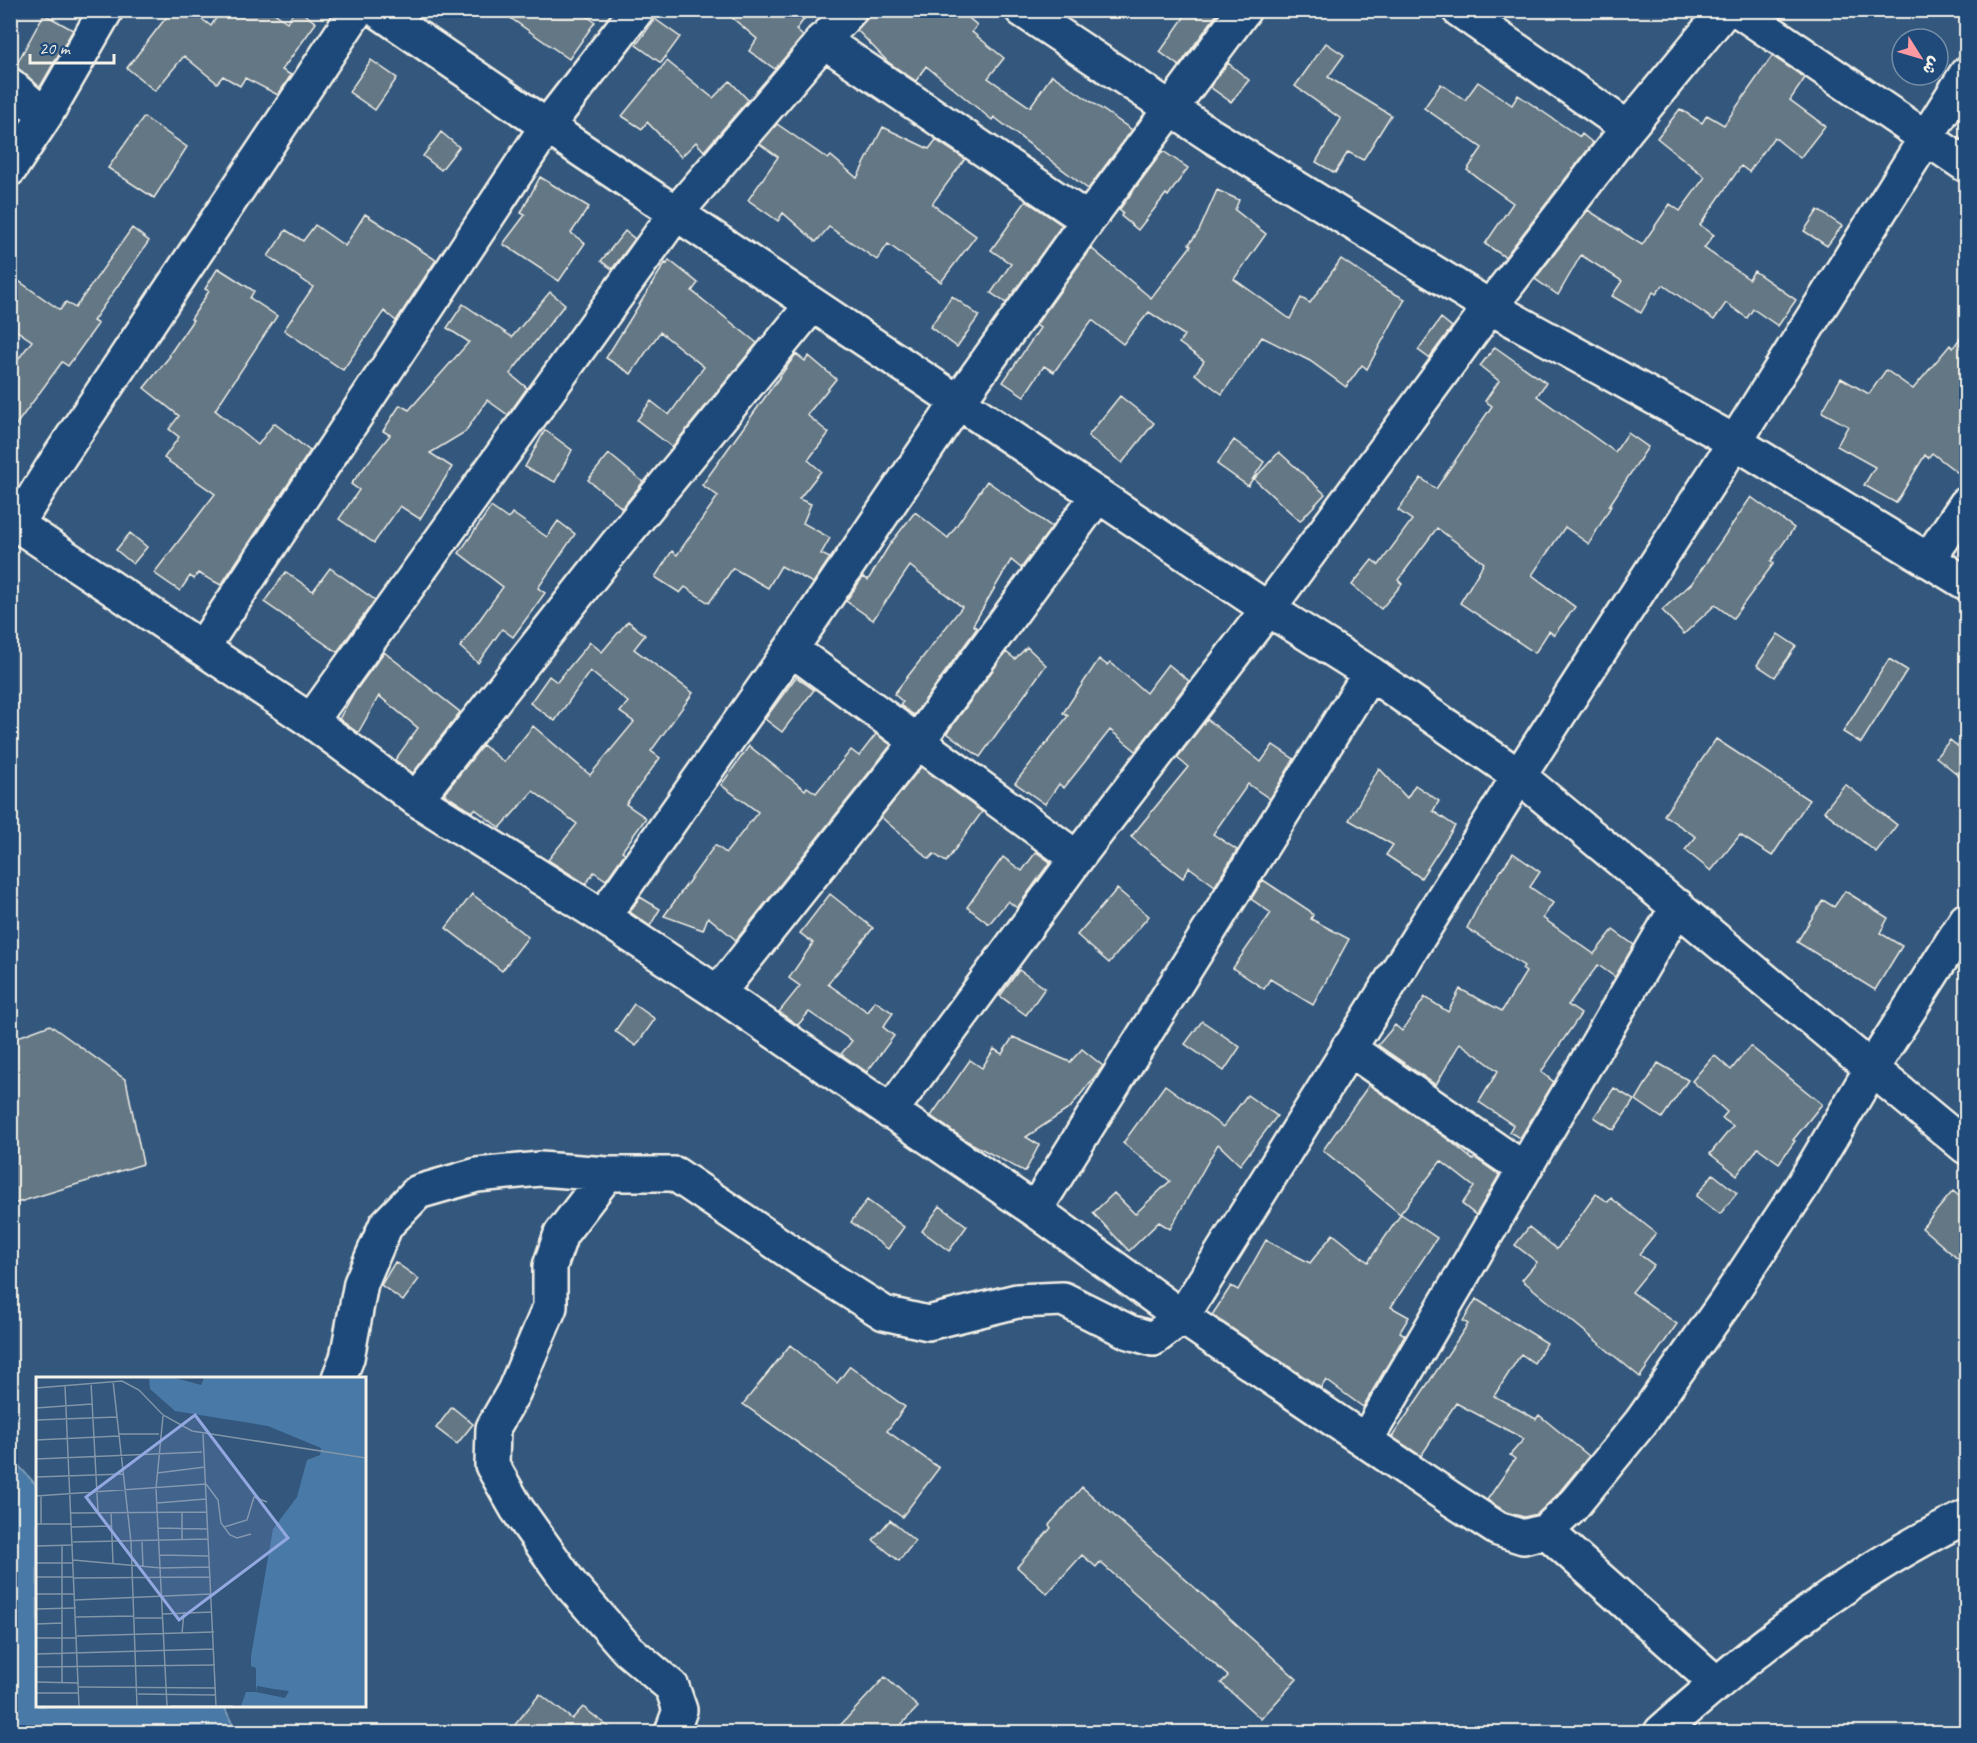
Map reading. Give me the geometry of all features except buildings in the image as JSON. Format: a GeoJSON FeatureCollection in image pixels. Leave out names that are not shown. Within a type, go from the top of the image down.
{"type":"FeatureCollection","features":[{"type":"Feature","properties":{"kind":"street"},"geometry":{"type":"LineString","coordinates":[[10,169],[45,116],[106,10]]}},
{"type":"Feature","properties":{"kind":"street"},"geometry":{"type":"LineString","coordinates":[[357,10],[14,522],[203,647],[310,721],[416,799],[603,916],[718,993],[1035,1210],[1182,1317],[1498,1529],[1523,1538],[1546,1531],[1570,1509],[1641,1422],[1804,1183],[1872,1068],[1966,920]]}},
{"type":"Feature","properties":{"kind":"street"},"geometry":{"type":"LineString","coordinates":[[377,10],[812,305],[1268,609],[1370,673],[1519,776],[1966,1146]]}},
{"type":"Feature","properties":{"kind":"street"},"geometry":{"type":"LineString","coordinates":[[203,647],[546,126],[637,10]]}},
{"type":"Feature","properties":{"kind":"street"},"geometry":{"type":"LineString","coordinates":[[310,721],[676,213],[850,10]]}},
{"type":"Feature","properties":{"kind":"street"},"geometry":{"type":"LineString","coordinates":[[1022,10],[1171,109],[1490,307],[1735,442],[1966,583]]}},
{"type":"Feature","properties":{"kind":"street"},"geometry":{"type":"LineString","coordinates":[[603,916],[791,648],[958,402],[1088,220],[1244,10]]}},
{"type":"Feature","properties":{"kind":"street"},"geometry":{"type":"LineString","coordinates":[[1459,10],[1493,20],[1628,128]]}},
{"type":"Feature","properties":{"kind":"street"},"geometry":{"type":"LineString","coordinates":[[890,1112],[1077,858],[1268,609],[1490,307],[1628,128],[1725,10]]}},
{"type":"Feature","properties":{"kind":"street"},"geometry":{"type":"LineString","coordinates":[[1738,10],[1966,165]]}},
{"type":"Feature","properties":{"kind":"street"},"geometry":{"type":"LineString","coordinates":[[822,40],[1088,220]]}},
{"type":"Feature","properties":{"kind":"street"},"geometry":{"type":"LineString","coordinates":[[339,1377],[347,1358],[361,1282],[386,1225],[418,1192],[477,1175],[540,1169],[607,1174],[675,1174],[884,1313],[928,1323],[1017,1301],[1063,1299],[1129,1332],[1154,1339],[1182,1317],[1519,776],[1735,442],[1966,74]]}},
{"type":"Feature","properties":{"kind":"street"},"geometry":{"type":"LineString","coordinates":[[10,85],[45,116]]}},
{"type":"Feature","properties":{"kind":"street"},"geometry":{"type":"LineString","coordinates":[[416,799],[616,545],[812,305]]}},
{"type":"Feature","properties":{"kind":"street"},"geometry":{"type":"LineString","coordinates":[[718,993],[918,741],[1098,495]]}},
{"type":"Feature","properties":{"kind":"street"},"geometry":{"type":"LineString","coordinates":[[1928,560],[1966,504]]}},
{"type":"Feature","properties":{"kind":"street"},"geometry":{"type":"LineString","coordinates":[[791,648],[1077,858]]}},
{"type":"Feature","properties":{"kind":"street"},"geometry":{"type":"LineString","coordinates":[[1035,1210],[1370,673]]}},
{"type":"Feature","properties":{"kind":"street"},"geometry":{"type":"LineString","coordinates":[[1366,1440],[1678,906]]}},
{"type":"Feature","properties":{"kind":"street"},"geometry":{"type":"LineString","coordinates":[[1348,1048],[1524,1169]]}},
{"type":"Feature","properties":{"kind":"street"},"geometry":{"type":"LineString","coordinates":[[607,1174],[561,1234],[550,1266],[550,1307],[514,1392],[493,1428],[492,1466],[517,1509],[570,1585],[628,1650],[672,1687],[680,1710],[672,1732]]}},
{"type":"Feature","properties":{"kind":"street"},"geometry":{"type":"LineString","coordinates":[[1661,1732],[1716,1683],[1840,1590],[1935,1532],[1966,1517]]}},
{"type":"Feature","properties":{"kind":"street"},"geometry":{"type":"LineString","coordinates":[[1546,1531],[1716,1683]]}},
{"type":"Feature","properties":{"kind":"water"},"geometry":{"type":"Polygon","coordinates":[[[11,1457],[36,1485],[36,1707],[224,1707],[236,1732],[11,1732],[11,1457]]]}}]}
